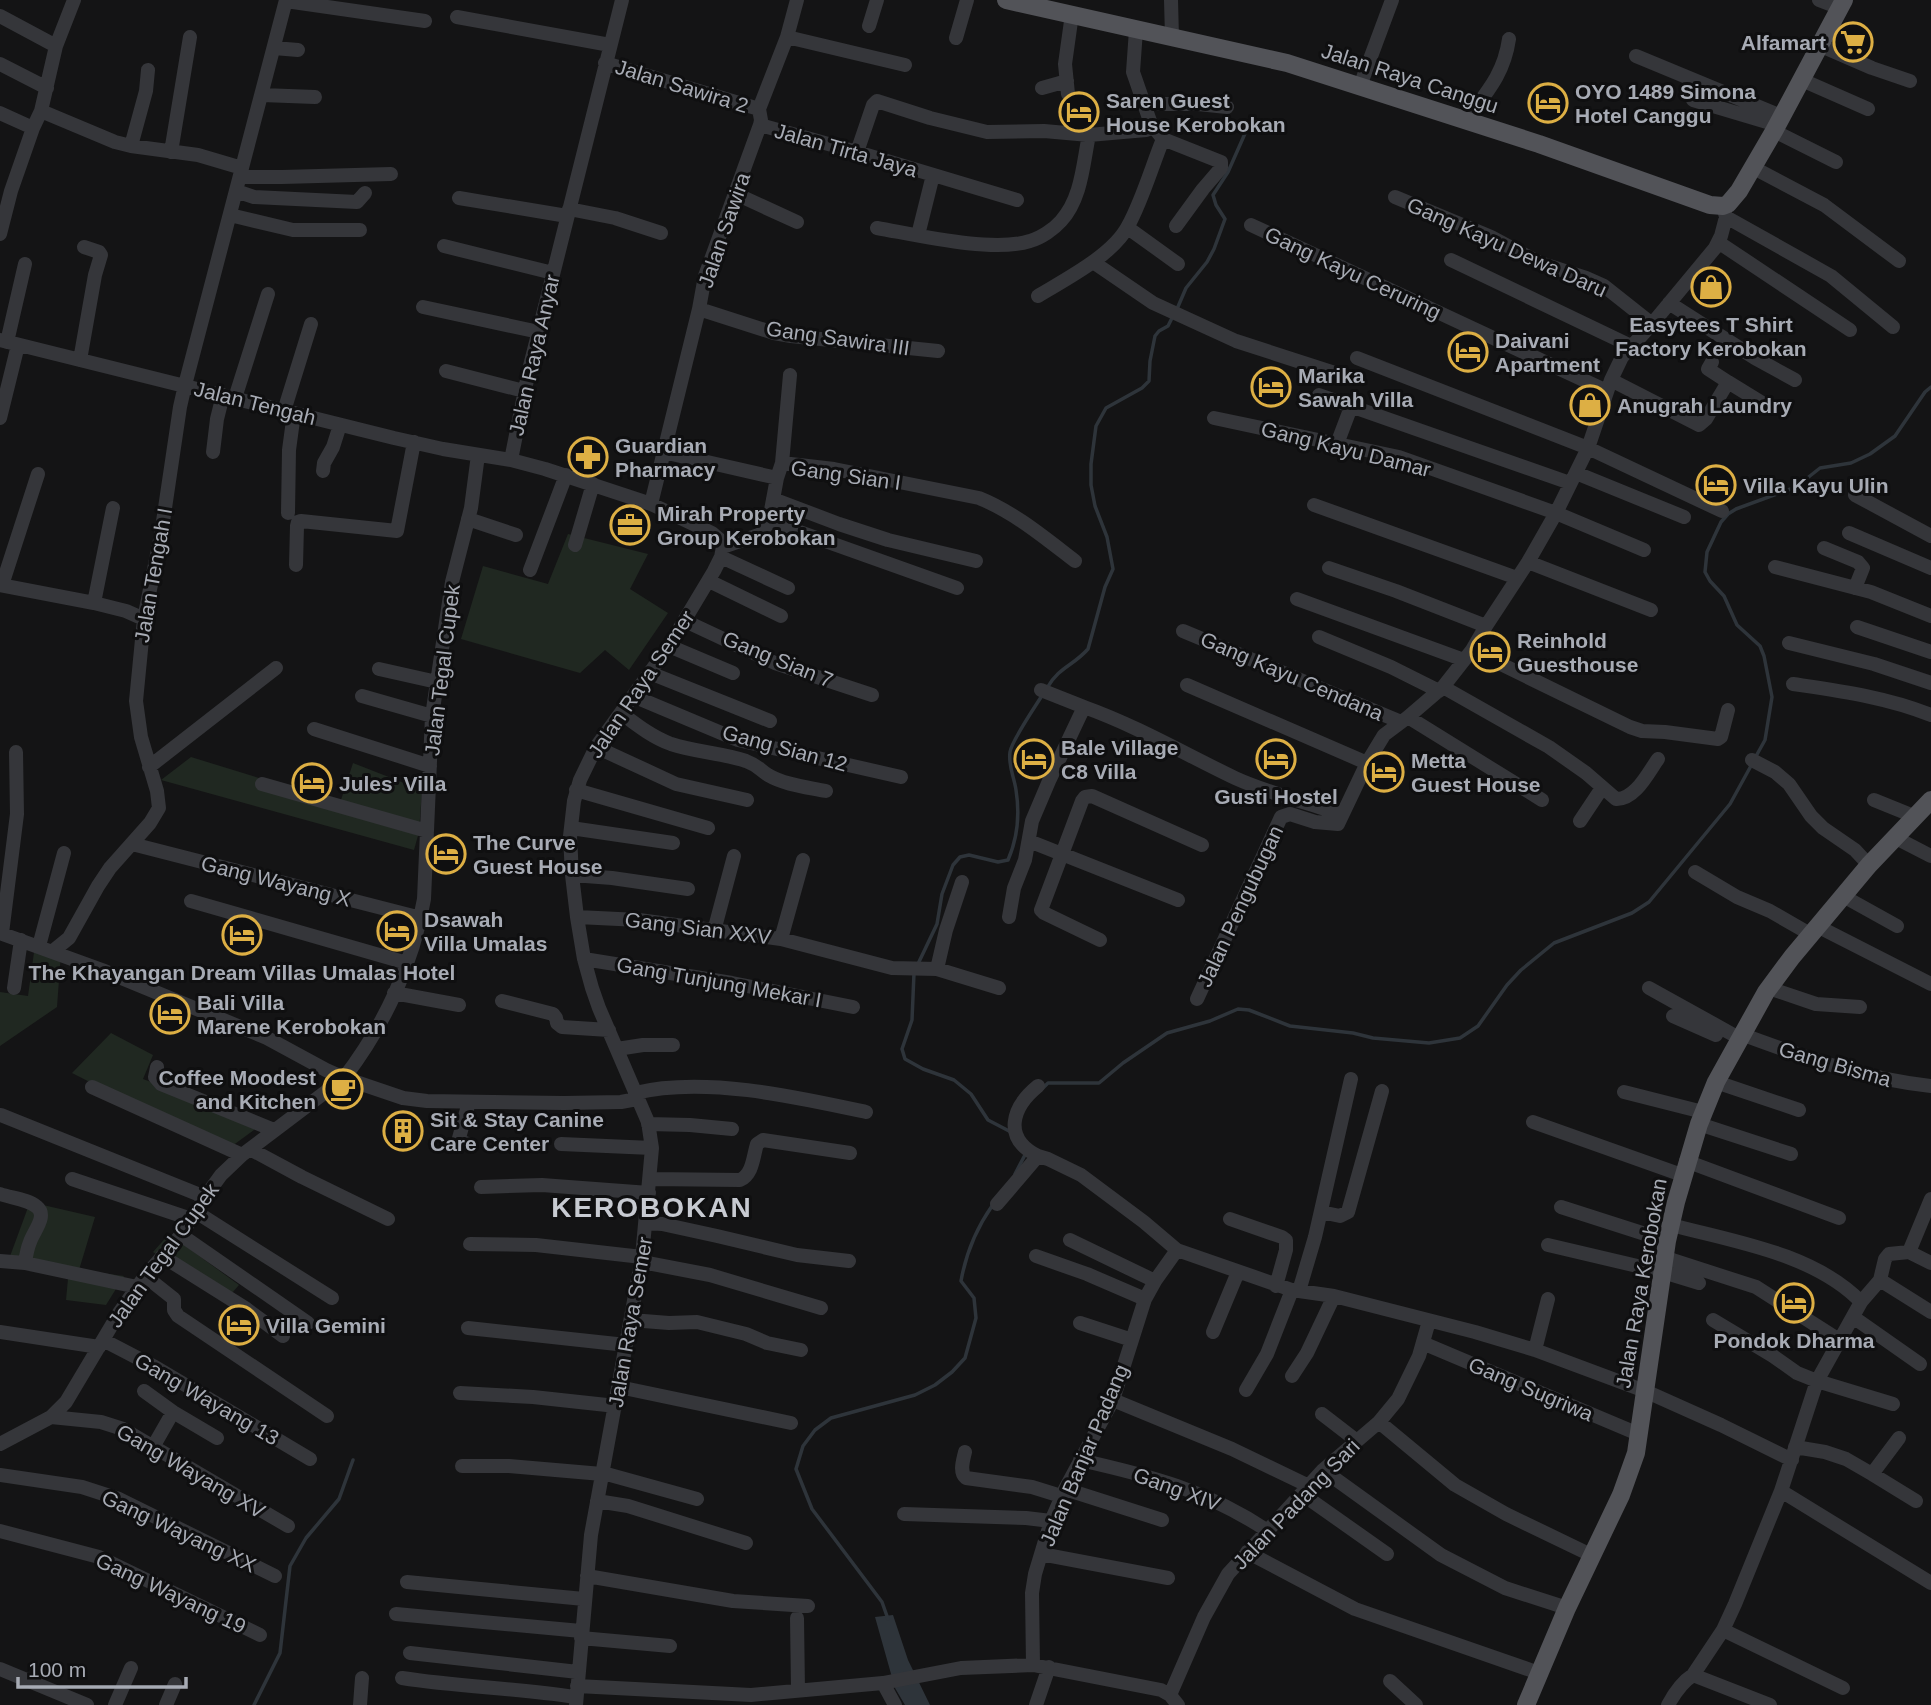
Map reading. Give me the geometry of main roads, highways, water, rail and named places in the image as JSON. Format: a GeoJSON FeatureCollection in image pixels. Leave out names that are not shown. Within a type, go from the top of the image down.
{"type":"FeatureCollection","features":[{"type":"Feature","properties":{"kind":"main road","name":"Jalan Raya Canggu"},"geometry":{"type":"LineString","coordinates":[[1006,0],[1287,63],[1610,167],[1724,211],[1778,124],[1842,4]]}},
{"type":"Feature","properties":{"kind":"main road","name":"Jalan Raya Kerobokan"},"geometry":{"type":"LineString","coordinates":[[1526,1705],[1567,1608],[1624,1487],[1636,1453],[1667,1249],[1684,1168],[1716,1082],[1769,988],[1869,865],[1931,800]]}},
{"type":"Feature","properties":{"kind":"waterway"},"geometry":{"type":"LineString","coordinates":[[1177,309],[1186,288],[1214,249],[1225,219],[1213,195],[1228,172],[1247,129]]}},
{"type":"Feature","properties":{"kind":"waterway"},"geometry":{"type":"LineString","coordinates":[[1047,688],[1056,675],[1088,649],[1105,587],[1113,569],[1107,537],[1095,506],[1091,485],[1096,426],[1106,408],[1142,388],[1149,381],[1155,336],[1168,326],[1173,316]]}},
{"type":"Feature","properties":{"kind":"waterway"},"geometry":{"type":"LineString","coordinates":[[1755,758],[1765,740],[1772,697],[1760,646],[1737,625],[1724,596],[1705,572],[1707,552],[1721,522],[1736,509],[1796,487],[1820,468],[1851,463],[1870,454],[1895,436],[1931,387]]}},
{"type":"Feature","properties":{"kind":"waterway"},"geometry":{"type":"LineString","coordinates":[[917,966],[937,924],[942,894],[953,865],[960,857],[969,855],[998,862],[1008,860],[1018,817],[1010,752],[1043,694]]}},
{"type":"Feature","properties":{"kind":"waterway"},"geometry":{"type":"LineString","coordinates":[[1042,1089],[1048,1083],[1099,1083],[1167,1033],[1210,1021],[1238,1009],[1249,1010],[1290,1026],[1373,1038],[1429,1043],[1460,1038],[1478,1026],[1521,970],[1554,943],[1632,913],[1649,902],[1730,804],[1752,764]]}},
{"type":"Feature","properties":{"kind":"waterway"},"geometry":{"type":"LineString","coordinates":[[914,973],[912,1020],[902,1049],[905,1059],[923,1069],[954,1080],[971,1094],[988,1120],[1011,1132]]}},
{"type":"Feature","properties":{"kind":"waterway"},"geometry":{"type":"LineString","coordinates":[[1015,1174],[1026,1153]]}},
{"type":"Feature","properties":{"kind":"waterway"},"geometry":{"type":"LineString","coordinates":[[888,1619],[882,1602],[812,1509],[796,1469],[803,1446],[815,1430],[831,1418],[915,1395],[935,1385],[965,1358],[976,1318],[974,1298],[961,1281],[972,1242],[992,1206]]}},
{"type":"Feature","properties":{"kind":"waterway"},"geometry":{"type":"LineString","coordinates":[[254,1705],[280,1653],[290,1566],[306,1538],[339,1499],[353,1460]]}},
{"type":"Feature","properties":{"kind":"place","name":"Alfamart"},"geometry":{"type":"Point","coordinates":[1853,42]}},
{"type":"Feature","properties":{"kind":"place","name":"OYO 1489 Simona Hotel Canggu"},"geometry":{"type":"Point","coordinates":[1548,103]}},
{"type":"Feature","properties":{"kind":"place","name":"Saren Guest House Kerobokan"},"geometry":{"type":"Point","coordinates":[1079,112]}},
{"type":"Feature","properties":{"kind":"place","name":"Easytees T Shirt Factory Kerobokan"},"geometry":{"type":"Point","coordinates":[1711,287]}},
{"type":"Feature","properties":{"kind":"place","name":"Daivani Apartment"},"geometry":{"type":"Point","coordinates":[1468,352]}},
{"type":"Feature","properties":{"kind":"place","name":"Marika Sawah Villa"},"geometry":{"type":"Point","coordinates":[1271,387]}},
{"type":"Feature","properties":{"kind":"place","name":"Anugrah Laundry"},"geometry":{"type":"Point","coordinates":[1590,405]}},
{"type":"Feature","properties":{"kind":"place","name":"Guardian Pharmacy"},"geometry":{"type":"Point","coordinates":[588,457]}},
{"type":"Feature","properties":{"kind":"place","name":"Villa Kayu Ulin"},"geometry":{"type":"Point","coordinates":[1716,485]}},
{"type":"Feature","properties":{"kind":"place","name":"Mirah Property Group Kerobokan"},"geometry":{"type":"Point","coordinates":[630,525]}},
{"type":"Feature","properties":{"kind":"place","name":"Reinhold Guesthouse"},"geometry":{"type":"Point","coordinates":[1490,652]}},
{"type":"Feature","properties":{"kind":"place","name":"Bale Village C8 Villa"},"geometry":{"type":"Point","coordinates":[1034,759]}},
{"type":"Feature","properties":{"kind":"place","name":"Gusti Hostel"},"geometry":{"type":"Point","coordinates":[1276,759]}},
{"type":"Feature","properties":{"kind":"place","name":"Metta Guest House"},"geometry":{"type":"Point","coordinates":[1384,772]}},
{"type":"Feature","properties":{"kind":"place","name":"Jules' Villa"},"geometry":{"type":"Point","coordinates":[312,783]}},
{"type":"Feature","properties":{"kind":"place","name":"The Curve Guest House"},"geometry":{"type":"Point","coordinates":[446,854]}},
{"type":"Feature","properties":{"kind":"place","name":"Dsawah Villa Umalas"},"geometry":{"type":"Point","coordinates":[397,931]}},
{"type":"Feature","properties":{"kind":"place","name":"The Khayangan Dream Villas Umalas Hotel"},"geometry":{"type":"Point","coordinates":[242,935]}},
{"type":"Feature","properties":{"kind":"place","name":"Bali Villa Marene Kerobokan"},"geometry":{"type":"Point","coordinates":[170,1014]}},
{"type":"Feature","properties":{"kind":"place","name":"Coffee Moodest and Kitchen"},"geometry":{"type":"Point","coordinates":[343,1089]}},
{"type":"Feature","properties":{"kind":"place","name":"Sit & Stay Canine Care Center"},"geometry":{"type":"Point","coordinates":[403,1131]}},
{"type":"Feature","properties":{"kind":"place","name":"Pondok Dharma"},"geometry":{"type":"Point","coordinates":[1794,1303]}},
{"type":"Feature","properties":{"kind":"place","name":"Villa Gemini"},"geometry":{"type":"Point","coordinates":[239,1325]}},
{"type":"Feature","properties":{"kind":"district","name":"KEROBOKAN"},"geometry":{"type":"Point","coordinates":[652,1207]}}]}
